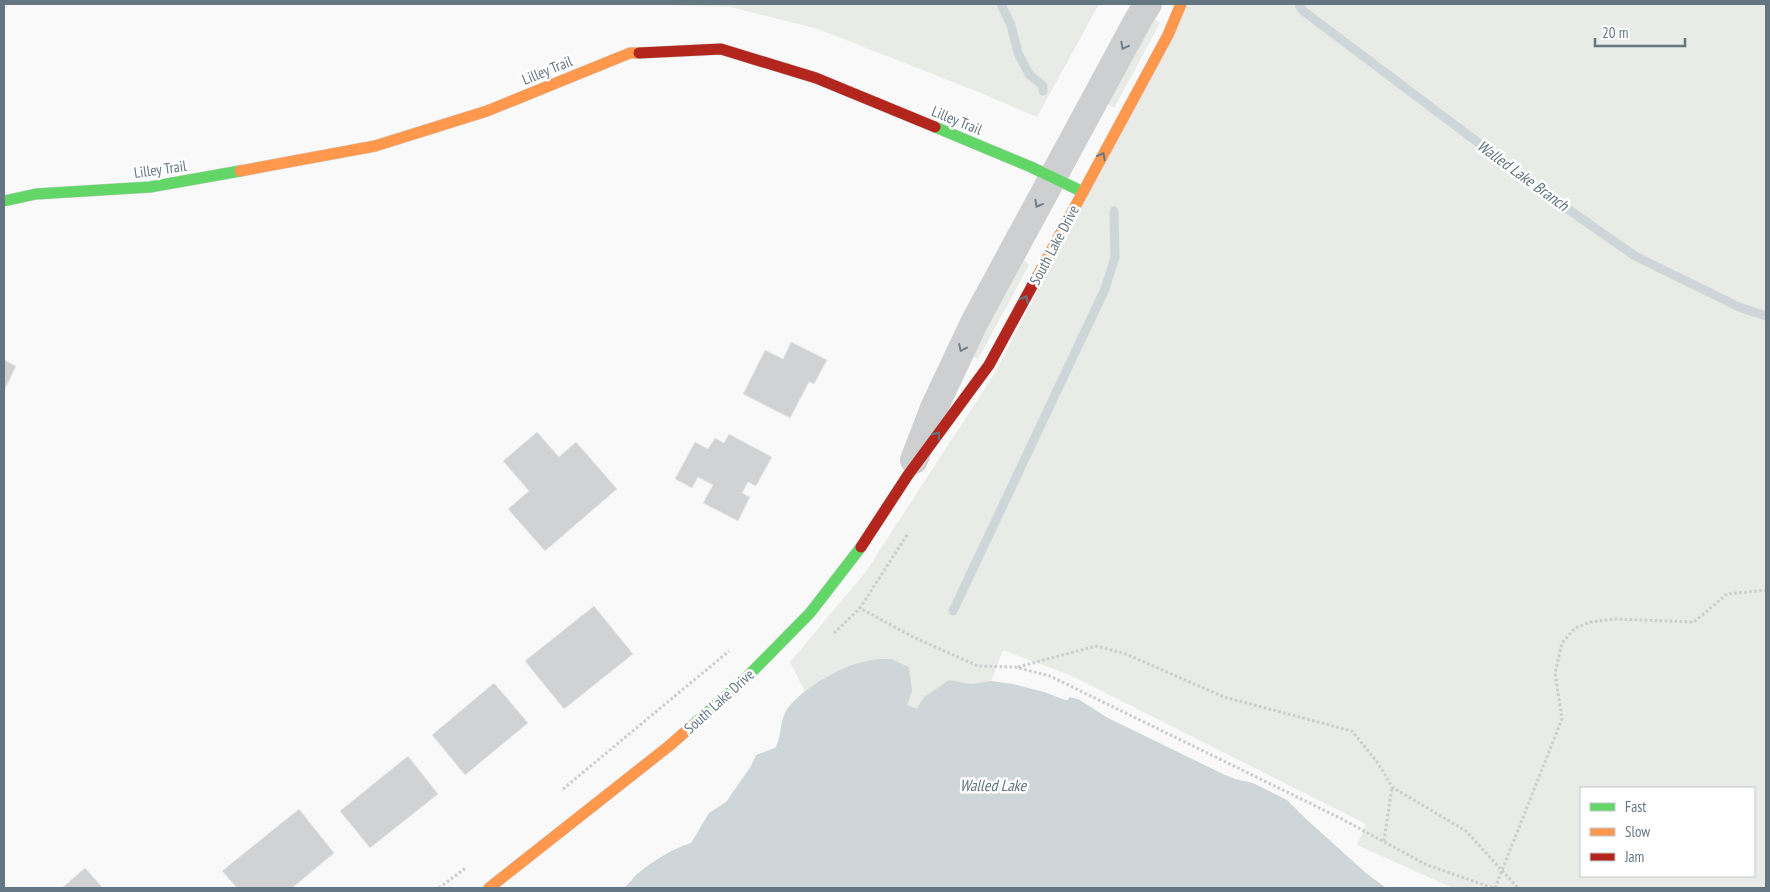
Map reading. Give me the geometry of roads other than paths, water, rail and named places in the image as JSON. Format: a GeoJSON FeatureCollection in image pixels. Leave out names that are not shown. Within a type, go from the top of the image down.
{"type":"FeatureCollection","features":[{"type":"Feature","properties":{"kind":"street","name":"South Lake Drive"},"geometry":{"type":"LineString","coordinates":[[908,475],[934,408],[974,323],[1148,4]]}},
{"type":"Feature","properties":{"kind":"street","name":"South Lake Drive"},"geometry":{"type":"LineString","coordinates":[[489,888],[669,746],[744,680],[810,613],[869,536],[908,475],[989,365],[1168,35],[1181,4]]}},
{"type":"Feature","properties":{"kind":"street","name":"Lilley Trail"},"geometry":{"type":"LineString","coordinates":[[4,201],[36,194],[150,187],[375,146],[487,111],[630,53],[721,49],[816,78],[1031,167],[1083,192]]}},
{"type":"Feature","properties":{"kind":"water","name":"Walled Lake"},"geometry":{"type":"Polygon","coordinates":[[[878,659],[891,659],[909,667],[912,691],[907,705],[917,709],[923,698],[949,680],[971,684],[991,681],[1013,684],[1065,700],[1068,700],[1069,697],[1078,699],[1108,718],[1223,774],[1253,783],[1287,800],[1366,873],[1386,888],[624,888],[637,874],[649,865],[670,852],[691,843],[709,813],[726,802],[751,766],[756,755],[775,748],[784,715],[796,699],[815,684],[836,672],[855,664],[878,659]]]}},
{"type":"Feature","properties":{"kind":"waterway"},"geometry":{"type":"LineString","coordinates":[[1001,4],[1011,25],[1018,53],[1029,74],[1043,86],[1043,91]]}},
{"type":"Feature","properties":{"kind":"waterway","name":"Walled Lake Branch"},"geometry":{"type":"LineString","coordinates":[[1299,4],[1302,10],[1545,193],[1635,256],[1739,307],[1766,316]]}},
{"type":"Feature","properties":{"kind":"waterway"},"geometry":{"type":"LineString","coordinates":[[953,611],[1105,289],[1115,257],[1114,211]]}}]}
